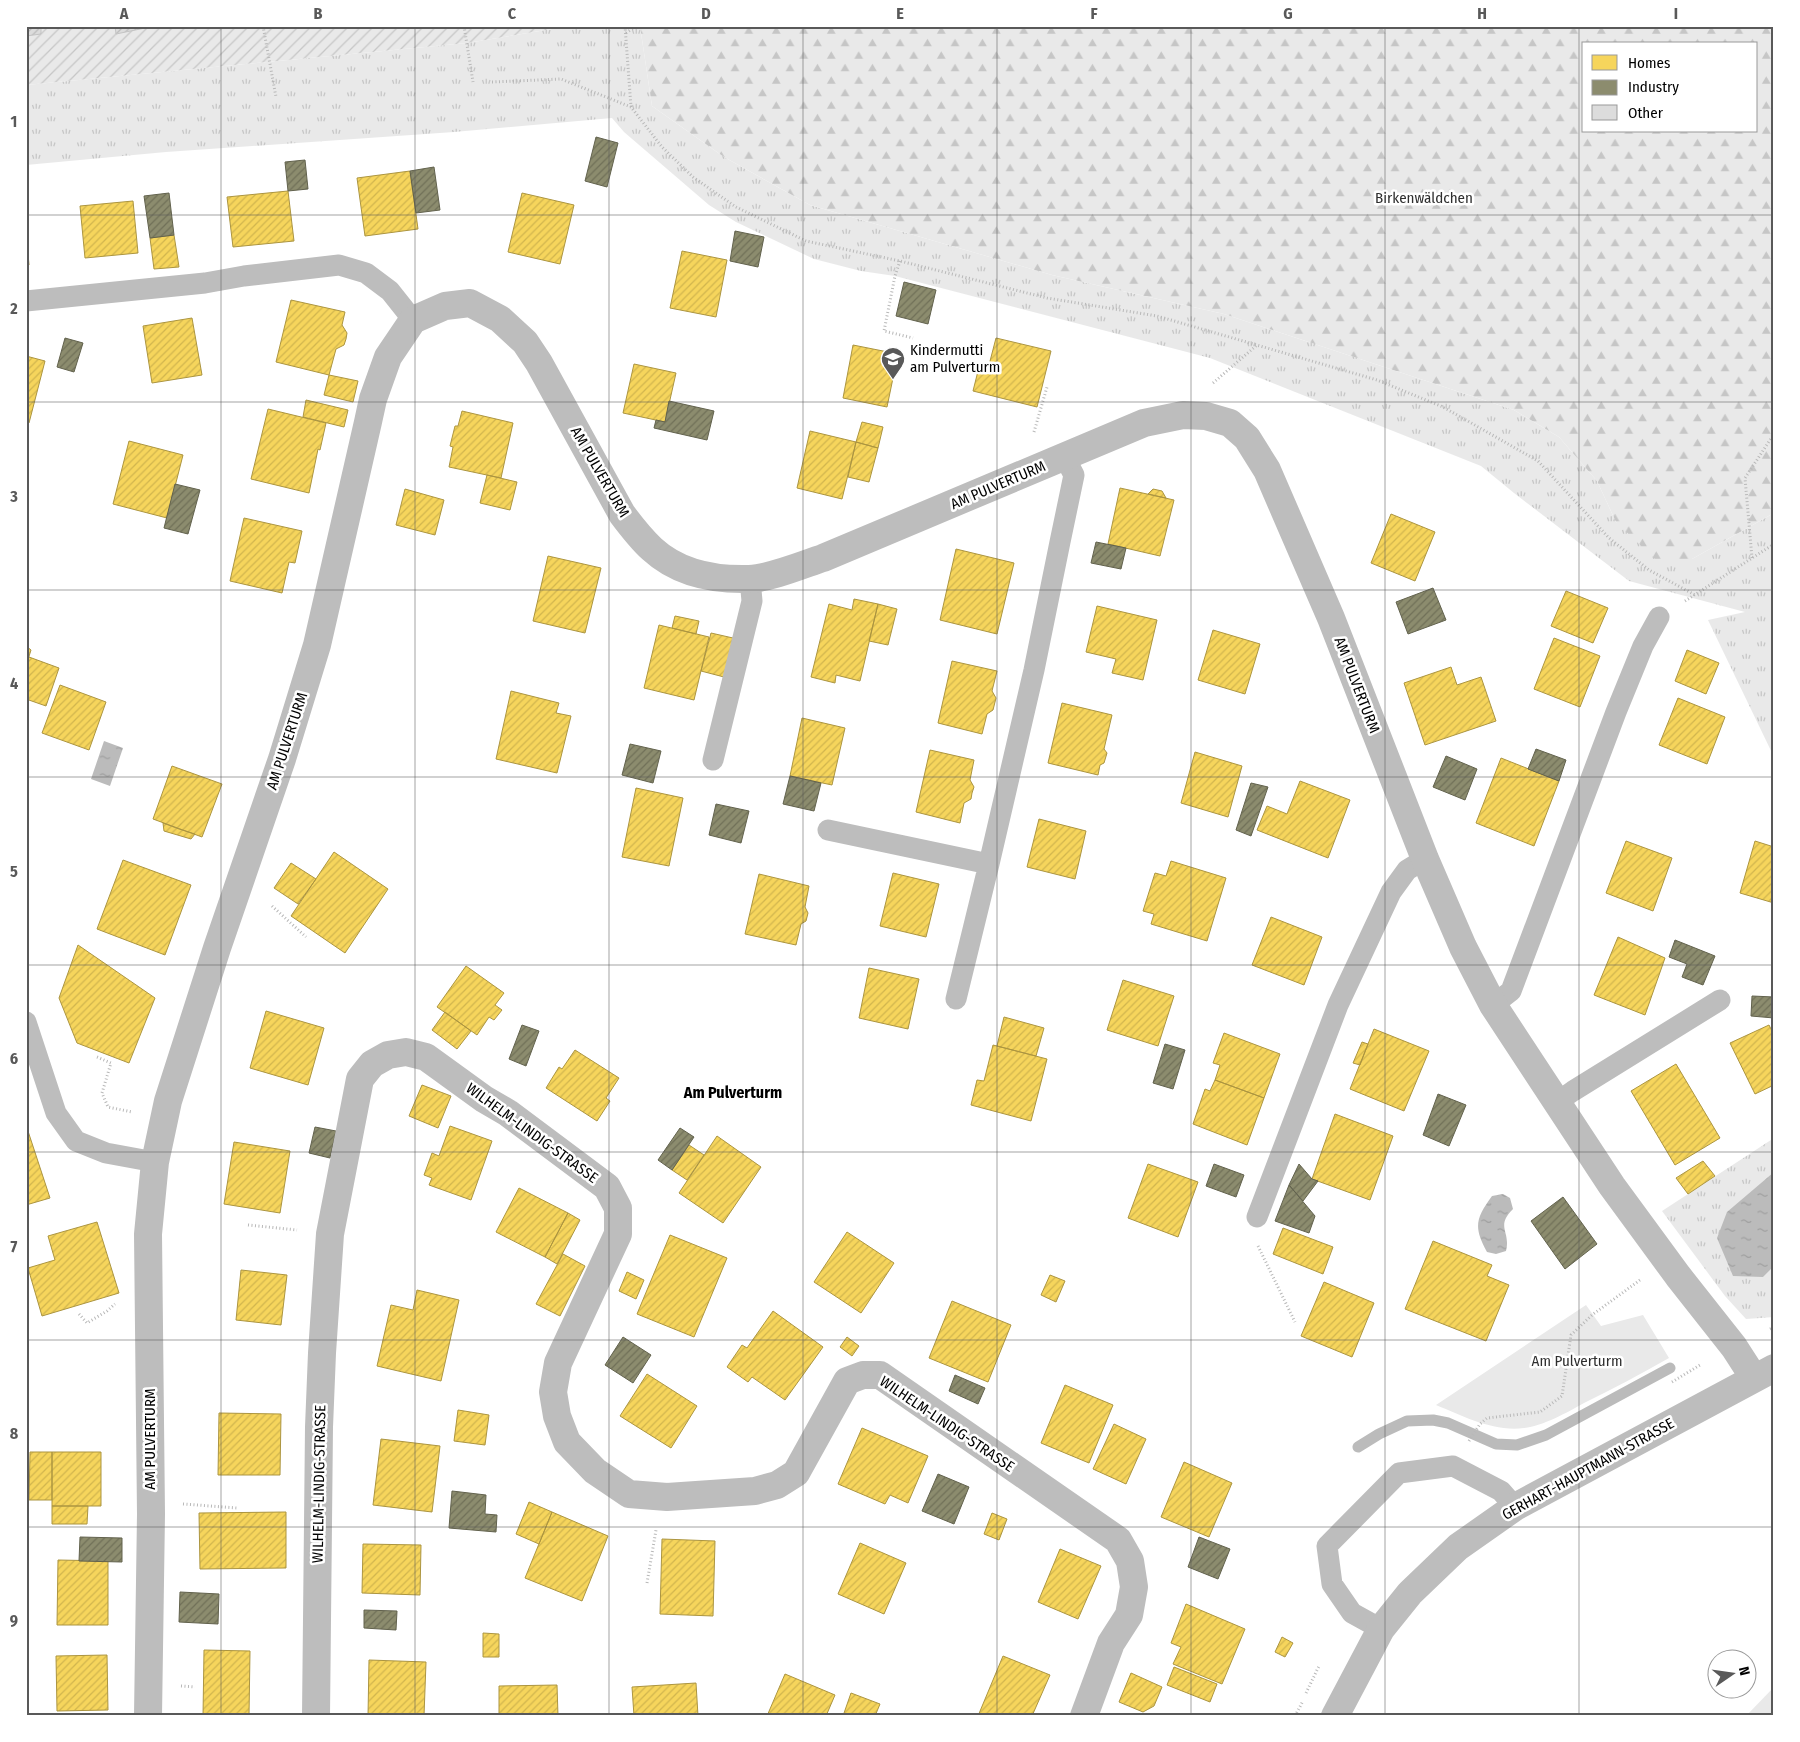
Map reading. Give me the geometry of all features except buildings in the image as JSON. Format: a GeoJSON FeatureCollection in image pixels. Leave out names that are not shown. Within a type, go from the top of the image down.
{"type":"FeatureCollection","features":[{"type":"Feature","properties":{"kind":"street","name":"AM PULVERTURM"},"geometry":{"type":"LineString","coordinates":[[148,1716],[151,1514],[148,1234],[155,1162],[168,1102],[217,948],[282,760],[317,645],[374,399],[388,357],[413,320],[445,306],[470,303],[500,319],[525,342],[622,514],[653,550],[685,570],[713,577],[750,579],[787,570],[823,558],[1065,458],[1144,423],[1183,415],[1206,416],[1230,423],[1248,438],[1267,470],[1331,618],[1425,859],[1463,947],[1492,1005],[1612,1186],[1678,1276],[1734,1347],[1764,1373]]}},
{"type":"Feature","properties":{"kind":"street","name":"WILHELM-LINDIG-STRASSE"},"geometry":{"type":"LineString","coordinates":[[316,1716],[320,1408],[330,1234],[360,1079],[372,1064],[388,1055],[406,1052],[426,1057],[484,1099],[508,1113],[607,1187],[618,1208],[618,1234],[558,1363],[553,1392],[557,1416],[568,1442],[595,1471],[629,1494],[667,1497],[755,1490],[777,1485],[796,1473],[847,1381],[863,1375],[880,1375],[1118,1540],[1130,1561],[1134,1587],[1129,1615],[1111,1643],[1084,1716]]}},
{"type":"Feature","properties":{"kind":"street","name":"GERHART-HAUPTMANN-STRASSE"},"geometry":{"type":"LineString","coordinates":[[1335,1716],[1381,1629],[1410,1593],[1458,1547],[1515,1507],[1764,1373]]}},
{"type":"Feature","properties":{"kind":"lane"},"geometry":{"type":"LineString","coordinates":[[26,301],[205,283],[244,276],[340,265],[366,273],[390,291],[413,320]]}},
{"type":"Feature","properties":{"kind":"lane"},"geometry":{"type":"LineString","coordinates":[[956,998],[1034,670],[1074,475],[1065,458]]}},
{"type":"Feature","properties":{"kind":"lane"},"geometry":{"type":"LineString","coordinates":[[713,760],[752,601],[750,579]]}},
{"type":"Feature","properties":{"kind":"lane"},"geometry":{"type":"LineString","coordinates":[[1492,1005],[1511,991],[1616,712],[1643,646],[1658,617]]}},
{"type":"Feature","properties":{"kind":"lane"},"geometry":{"type":"LineString","coordinates":[[828,830],[989,864]]}},
{"type":"Feature","properties":{"kind":"lane"},"geometry":{"type":"LineString","coordinates":[[1257,1218],[1338,1006],[1387,901],[1407,870],[1425,859]]}},
{"type":"Feature","properties":{"kind":"lane"},"geometry":{"type":"LineString","coordinates":[[1556,1103],[1720,1000]]}},
{"type":"Feature","properties":{"kind":"lane"},"geometry":{"type":"LineString","coordinates":[[26,1022],[56,1113],[76,1141],[106,1153],[155,1162]]}},
{"type":"Feature","properties":{"kind":"lane"},"geometry":{"type":"LineString","coordinates":[[1381,1629],[1352,1613],[1332,1584],[1327,1546],[1399,1473],[1453,1466],[1502,1491],[1515,1507]]}},
{"type":"Feature","properties":{"kind":"path"},"geometry":{"type":"LineString","coordinates":[[263,26],[276,97]]}},
{"type":"Feature","properties":{"kind":"path"},"geometry":{"type":"LineString","coordinates":[[464,26],[473,82]]}},
{"type":"Feature","properties":{"kind":"path"},"geometry":{"type":"LineString","coordinates":[[625,26],[631,107]]}},
{"type":"Feature","properties":{"kind":"path"},"geometry":{"type":"LineString","coordinates":[[626,33],[636,26]]}},
{"type":"Feature","properties":{"kind":"path"},"geometry":{"type":"LineString","coordinates":[[492,82],[561,79],[631,107],[662,147],[693,177],[736,207],[806,241],[900,261],[1047,298],[1157,316],[1258,344],[1316,364],[1377,380],[1443,407],[1538,460],[1609,538],[1648,570],[1695,595]]}},
{"type":"Feature","properties":{"kind":"path"},"geometry":{"type":"LineString","coordinates":[[900,261],[895,276],[884,331],[913,338]]}},
{"type":"Feature","properties":{"kind":"path"},"geometry":{"type":"LineString","coordinates":[[1207,390],[1258,344]]}},
{"type":"Feature","properties":{"kind":"path"},"geometry":{"type":"LineString","coordinates":[[1032,440],[1047,387]]}},
{"type":"Feature","properties":{"kind":"path"},"geometry":{"type":"LineString","coordinates":[[1752,558],[1745,478],[1774,434]]}},
{"type":"Feature","properties":{"kind":"path"},"geometry":{"type":"LineString","coordinates":[[1658,617],[1774,544]]}},
{"type":"Feature","properties":{"kind":"path"},"geometry":{"type":"LineString","coordinates":[[272,906],[306,937]]}},
{"type":"Feature","properties":{"kind":"path"},"geometry":{"type":"LineString","coordinates":[[97,1057],[111,1063],[102,1093],[108,1107],[133,1112],[136,1119]]}},
{"type":"Feature","properties":{"kind":"path"},"geometry":{"type":"LineString","coordinates":[[248,1225],[304,1230]]}},
{"type":"Feature","properties":{"kind":"path"},"geometry":{"type":"LineString","coordinates":[[1256,1242],[1295,1322]]}},
{"type":"Feature","properties":{"kind":"path"},"geometry":{"type":"LineString","coordinates":[[1470,1439],[1480,1424],[1487,1418],[1540,1412],[1562,1396],[1571,1335],[1592,1315],[1644,1277]]}},
{"type":"Feature","properties":{"kind":"path"},"geometry":{"type":"LineString","coordinates":[[79,1314],[87,1323],[107,1311],[120,1300]]}},
{"type":"Feature","properties":{"kind":"path"},"geometry":{"type":"LineString","coordinates":[[647,1583],[655,1531],[668,1511],[667,1497]]}},
{"type":"Feature","properties":{"kind":"path"},"geometry":{"type":"LineString","coordinates":[[179,1504],[237,1508]]}},
{"type":"Feature","properties":{"kind":"green space"},"geometry":{"type":"Polygon","coordinates":[[[26,26],[570,26],[467,43],[26,85],[26,26]]]}},
{"type":"Feature","properties":{"kind":"green space"},"geometry":{"type":"Polygon","coordinates":[[[570,26],[640,26],[652,106],[724,157],[810,205],[1052,275],[1224,314],[1514,410],[1559,437],[1597,481],[1616,522],[1692,559],[1774,513],[1774,757],[1708,620],[1745,612],[1629,581],[1481,466],[1210,358],[895,276],[861,271],[814,259],[736,222],[709,205],[624,132],[612,118],[454,132],[166,152],[26,165],[26,85],[467,43],[570,26]]]}},
{"type":"Feature","properties":{"kind":"green space","name":"Birkenwäldchen"},"geometry":{"type":"Polygon","coordinates":[[[640,26],[1774,26],[1774,513],[1692,559],[1656,560],[1616,522],[1597,481],[1559,437],[1514,410],[1224,314],[1052,275],[810,205],[724,157],[652,106],[640,26]]]}},
{"type":"Feature","properties":{"kind":"green space"},"geometry":{"type":"Polygon","coordinates":[[[1774,1138],[1774,1172],[1772,1174],[1763,1277],[1774,1266],[1774,1317],[1746,1319],[1725,1296],[1662,1211],[1774,1138]]]}},
{"type":"Feature","properties":{"kind":"green space","name":"Am Pulverturm"},"geometry":{"type":"Polygon","coordinates":[[[1586,1305],[1601,1326],[1643,1315],[1669,1358],[1547,1422],[1531,1427],[1501,1428],[1468,1418],[1436,1405],[1586,1305]]]}},
{"type":"Feature","properties":{"kind":"green space"},"geometry":{"type":"Polygon","coordinates":[[[1774,1687],[1774,1716],[1746,1716],[1774,1687]]]}},
{"type":"Feature","properties":{"kind":"water"},"geometry":{"type":"Polygon","coordinates":[[[104,741],[123,748],[110,786],[91,779],[104,741]]]}},
{"type":"Feature","properties":{"kind":"water"},"geometry":{"type":"Polygon","coordinates":[[[1774,1172],[1774,1266],[1763,1277],[1733,1276],[1717,1238],[1727,1212],[1774,1172]]]}},
{"type":"Feature","properties":{"kind":"water"},"geometry":{"type":"Polygon","coordinates":[[[1503,1194],[1510,1198],[1513,1209],[1505,1220],[1504,1225],[1507,1239],[1506,1251],[1496,1254],[1487,1252],[1480,1236],[1478,1223],[1482,1211],[1492,1196],[1503,1194]]]}},
{"type":"Feature","properties":{"kind":"waterway"},"geometry":{"type":"LineString","coordinates":[[1358,1447],[1379,1434],[1407,1421],[1433,1420],[1448,1423],[1496,1444],[1517,1445],[1546,1435],[1670,1368]]}},
{"type":"Feature","properties":{"kind":"place","name":"Kindermutti am Pulverturm"},"geometry":{"type":"Point","coordinates":[893,380]}},
{"type":"Feature","properties":{"kind":"district","name":"Am Pulverturm"},"geometry":{"type":"Point","coordinates":[733,1092]}}]}
